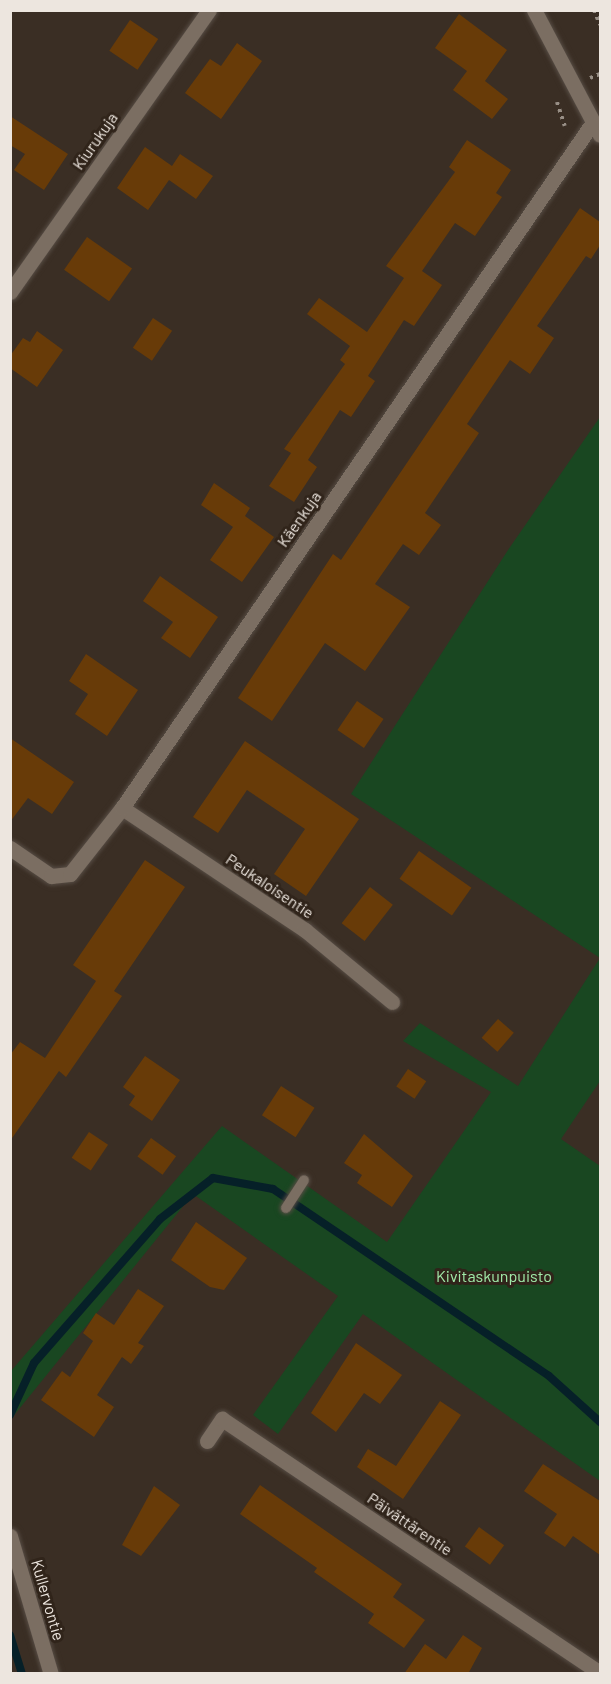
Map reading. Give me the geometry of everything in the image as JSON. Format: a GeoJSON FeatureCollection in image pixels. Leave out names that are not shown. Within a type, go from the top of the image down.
{"type":"FeatureCollection","features":[{"type":"Feature","properties":{"kind":"street","name":"Kiurukuja"},"geometry":{"type":"LineString","coordinates":[[10,292],[209,10]]}},
{"type":"Feature","properties":{"kind":"street"},"geometry":{"type":"LineString","coordinates":[[534,10],[596,130]]}},
{"type":"Feature","properties":{"kind":"street","name":"Käenkuja"},"geometry":{"type":"LineString","coordinates":[[10,848],[51,876],[70,873],[122,808],[596,130]]}},
{"type":"Feature","properties":{"kind":"street","name":"Peukaloisentie"},"geometry":{"type":"LineString","coordinates":[[122,808],[305,930],[392,1002]]}},
{"type":"Feature","properties":{"kind":"street","name":"Päivättärentie"},"geometry":{"type":"LineString","coordinates":[[207,1441],[222,1419],[600,1673]]}},
{"type":"Feature","properties":{"kind":"street","name":"Kullervontie"},"geometry":{"type":"LineString","coordinates":[[10,1536],[51,1674]]}},
{"type":"Feature","properties":{"kind":"lane"},"geometry":{"type":"LineString","coordinates":[[286,1208],[304,1180]]}},
{"type":"Feature","properties":{"kind":"path"},"geometry":{"type":"LineString","coordinates":[[594,10],[600,25]]}},
{"type":"Feature","properties":{"kind":"green space"},"geometry":{"type":"Polygon","coordinates":[[[600,417],[600,958],[351,794],[508,550],[600,417]]]}},
{"type":"Feature","properties":{"kind":"green space","name":"Kivitaskunpuisto"},"geometry":{"type":"Polygon","coordinates":[[[600,958],[600,1081],[561,1139],[600,1166],[600,1481],[363,1314],[278,1434],[253,1415],[338,1296],[193,1194],[11,1419],[11,1371],[222,1126],[387,1242],[491,1092],[403,1041],[420,1023],[518,1086],[600,958]]]}},
{"type":"Feature","properties":{"kind":"building"},"geometry":{"type":"Polygon","coordinates":[[[459,14],[507,50],[485,81],[508,99],[492,119],[453,90],[467,71],[435,48],[459,14]]]}},
{"type":"Feature","properties":{"kind":"building"},"geometry":{"type":"Polygon","coordinates":[[[130,20],[158,39],[137,70],[109,51],[130,20]]]}},
{"type":"Feature","properties":{"kind":"building"},"geometry":{"type":"Polygon","coordinates":[[[237,43],[262,61],[221,119],[185,93],[210,59],[221,66],[237,43]]]}},
{"type":"Feature","properties":{"kind":"building"},"geometry":{"type":"Polygon","coordinates":[[[10,116],[68,154],[44,190],[14,170],[25,154],[10,145],[10,116]]]}},
{"type":"Feature","properties":{"kind":"building"},"geometry":{"type":"Polygon","coordinates":[[[467,140],[511,170],[496,193],[502,197],[475,236],[455,223],[422,271],[442,285],[414,326],[404,320],[368,376],[375,381],[351,417],[340,410],[308,460],[317,467],[294,502],[269,486],[291,453],[284,449],[345,364],[340,360],[350,346],[307,314],[319,298],[367,332],[404,278],[386,266],[455,172],[449,167],[467,140]]]}},
{"type":"Feature","properties":{"kind":"building"},"geometry":{"type":"Polygon","coordinates":[[[145,147],[172,166],[180,154],[213,176],[196,199],[169,180],[148,210],[117,188],[145,147]]]}},
{"type":"Feature","properties":{"kind":"building"},"geometry":{"type":"Polygon","coordinates":[[[580,208],[600,222],[600,245],[591,259],[586,256],[537,326],[554,338],[530,374],[510,360],[467,424],[479,433],[425,513],[441,525],[419,555],[403,544],[375,584],[410,607],[365,671],[325,643],[272,721],[238,698],[333,554],[341,560],[580,208]]]}},
{"type":"Feature","properties":{"kind":"building"},"geometry":{"type":"Polygon","coordinates":[[[87,237],[132,269],[109,301],[64,270],[87,237]]]}},
{"type":"Feature","properties":{"kind":"building"},"geometry":{"type":"Polygon","coordinates":[[[153,318],[172,331],[152,361],[133,348],[153,318]]]}},
{"type":"Feature","properties":{"kind":"building"},"geometry":{"type":"Polygon","coordinates":[[[37,331],[63,350],[37,387],[10,368],[10,356],[23,338],[30,342],[37,331]]]}},
{"type":"Feature","properties":{"kind":"building"},"geometry":{"type":"Polygon","coordinates":[[[214,483],[250,508],[245,516],[274,537],[242,582],[210,560],[233,527],[201,505],[214,483]]]}},
{"type":"Feature","properties":{"kind":"building"},"geometry":{"type":"Polygon","coordinates":[[[160,576],[218,617],[190,658],[161,638],[173,622],[143,601],[160,576]]]}},
{"type":"Feature","properties":{"kind":"building"},"geometry":{"type":"Polygon","coordinates":[[[86,654],[138,690],[107,736],[75,714],[88,694],[69,681],[86,654]]]}},
{"type":"Feature","properties":{"kind":"building"},"geometry":{"type":"Polygon","coordinates":[[[357,701],[384,719],[364,748],[337,730],[357,701]]]}},
{"type":"Feature","properties":{"kind":"building"},"geometry":{"type":"Polygon","coordinates":[[[10,738],[74,782],[52,814],[28,798],[10,822],[10,738]]]}},
{"type":"Feature","properties":{"kind":"building"},"geometry":{"type":"Polygon","coordinates":[[[245,741],[359,819],[306,896],[274,874],[305,829],[247,790],[218,833],[193,817],[245,741]]]}},
{"type":"Feature","properties":{"kind":"building"},"geometry":{"type":"Polygon","coordinates":[[[419,851],[471,888],[452,916],[399,879],[419,851]]]}},
{"type":"Feature","properties":{"kind":"building"},"geometry":{"type":"Polygon","coordinates":[[[145,860],[185,887],[114,991],[122,996],[66,1077],[59,1071],[10,1141],[10,1055],[20,1042],[45,1058],[96,981],[73,965],[145,860]]]}},
{"type":"Feature","properties":{"kind":"building"},"geometry":{"type":"Polygon","coordinates":[[[370,887],[393,905],[365,941],[342,923],[370,887]]]}},
{"type":"Feature","properties":{"kind":"building"},"geometry":{"type":"Polygon","coordinates":[[[498,1019],[514,1033],[497,1052],[482,1038],[498,1019]]]}},
{"type":"Feature","properties":{"kind":"building"},"geometry":{"type":"Polygon","coordinates":[[[145,1056],[180,1080],[152,1121],[129,1105],[135,1096],[123,1087],[145,1056]]]}},
{"type":"Feature","properties":{"kind":"building"},"geometry":{"type":"Polygon","coordinates":[[[408,1069],[426,1081],[414,1099],[396,1086],[408,1069]]]}},
{"type":"Feature","properties":{"kind":"building"},"geometry":{"type":"Polygon","coordinates":[[[281,1086],[315,1108],[295,1137],[262,1115],[281,1086]]]}},
{"type":"Feature","properties":{"kind":"building"},"geometry":{"type":"Polygon","coordinates":[[[89,1132],[108,1145],[91,1171],[72,1158],[89,1132]]]}},
{"type":"Feature","properties":{"kind":"building"},"geometry":{"type":"Polygon","coordinates":[[[364,1134],[413,1176],[392,1207],[357,1183],[362,1175],[344,1163],[364,1134]]]}},
{"type":"Feature","properties":{"kind":"building"},"geometry":{"type":"Polygon","coordinates":[[[151,1138],[176,1156],[163,1175],[137,1157],[151,1138]]]}},
{"type":"Feature","properties":{"kind":"building"},"geometry":{"type":"Polygon","coordinates":[[[196,1222],[247,1258],[224,1290],[210,1287],[171,1260],[196,1222]]]}},
{"type":"Feature","properties":{"kind":"building"},"geometry":{"type":"Polygon","coordinates":[[[138,1289],[164,1306],[138,1343],[144,1346],[131,1364],[122,1357],[97,1395],[114,1407],[94,1437],[41,1400],[62,1371],[70,1377],[93,1341],[83,1333],[96,1313],[114,1325],[138,1289]]]}},
{"type":"Feature","properties":{"kind":"building"},"geometry":{"type":"Polygon","coordinates":[[[356,1343],[402,1375],[380,1404],[364,1393],[336,1432],[311,1413],[356,1343]]]}},
{"type":"Feature","properties":{"kind":"building"},"geometry":{"type":"Polygon","coordinates":[[[440,1401],[461,1415],[403,1499],[357,1467],[368,1449],[396,1466],[440,1401]]]}},
{"type":"Feature","properties":{"kind":"building"},"geometry":{"type":"Polygon","coordinates":[[[543,1464],[600,1501],[600,1555],[573,1536],[565,1547],[544,1533],[557,1514],[524,1491],[543,1464]]]}},
{"type":"Feature","properties":{"kind":"building"},"geometry":{"type":"Polygon","coordinates":[[[260,1485],[402,1584],[393,1597],[425,1620],[404,1648],[368,1623],[374,1614],[314,1572],[317,1568],[240,1514],[260,1485]]]}},
{"type":"Feature","properties":{"kind":"building"},"geometry":{"type":"Polygon","coordinates":[[[154,1486],[180,1505],[141,1556],[122,1545],[154,1486]]]}},
{"type":"Feature","properties":{"kind":"building"},"geometry":{"type":"Polygon","coordinates":[[[479,1527],[504,1545],[490,1565],[465,1546],[479,1527]]]}},
{"type":"Feature","properties":{"kind":"building"},"geometry":{"type":"Polygon","coordinates":[[[463,1635],[482,1648],[468,1674],[404,1674],[425,1644],[446,1659],[463,1635]]]}},
{"type":"Feature","properties":{"kind":"waterway"},"geometry":{"type":"LineString","coordinates":[[10,1415],[34,1363],[160,1219],[213,1178],[273,1189],[549,1376],[600,1422]]}},
{"type":"Feature","properties":{"kind":"waterway"},"geometry":{"type":"LineString","coordinates":[[10,1635],[22,1674]]}}]}
